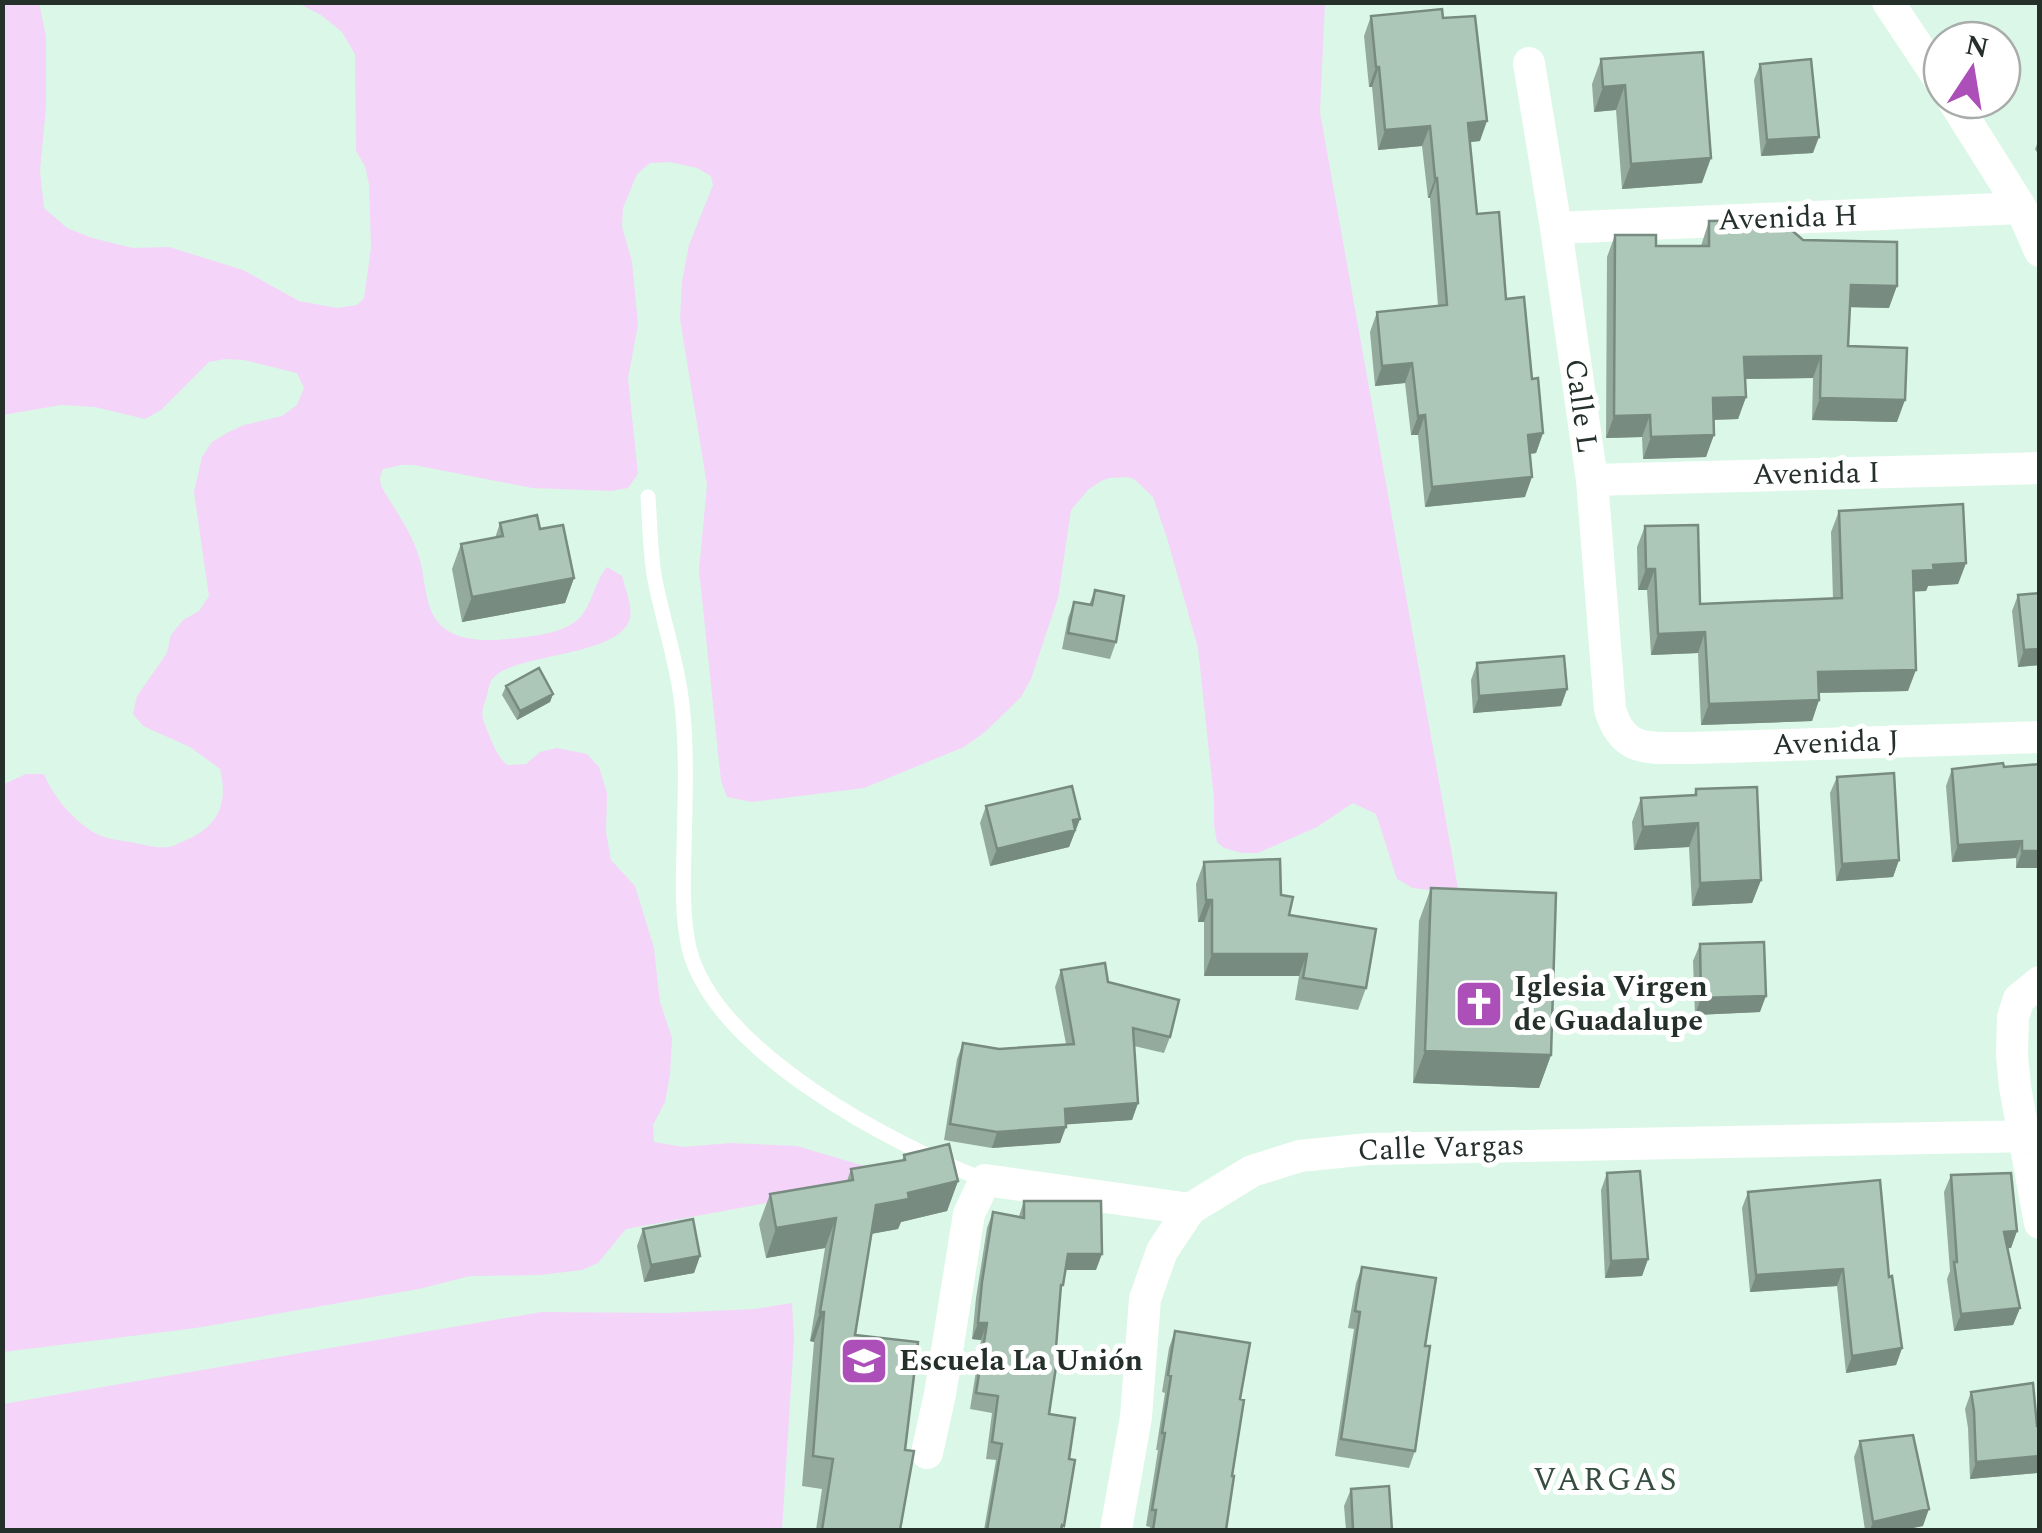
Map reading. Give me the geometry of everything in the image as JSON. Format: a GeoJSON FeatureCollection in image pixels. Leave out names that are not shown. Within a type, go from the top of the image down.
{"type":"FeatureCollection","features":[{"type":"Feature","properties":{"kind":"street"},"geometry":{"type":"LineString","coordinates":[[1888,2],[1922,52]]}},
{"type":"Feature","properties":{"kind":"street","name":"Calle L"},"geometry":{"type":"LineString","coordinates":[[1529,62],[1592,480],[1610,709],[1616,730],[1632,743]]}},
{"type":"Feature","properties":{"kind":"street"},"geometry":{"type":"LineString","coordinates":[[1966,120],[2021,208],[2040,251]]}},
{"type":"Feature","properties":{"kind":"street","name":"Avenida H"},"geometry":{"type":"LineString","coordinates":[[1556,228],[2021,208]]}},
{"type":"Feature","properties":{"kind":"street","name":"Avenida I"},"geometry":{"type":"LineString","coordinates":[[1592,480],[2040,468]]}},
{"type":"Feature","properties":{"kind":"street","name":"Avenida J"},"geometry":{"type":"LineString","coordinates":[[1632,743],[1692,748],[2040,737]]}},
{"type":"Feature","properties":{"kind":"street"},"geometry":{"type":"LineString","coordinates":[[2040,982],[2019,999],[2013,1018],[2012,1056],[2015,1086],[2032,1136],[2040,1223]]}},
{"type":"Feature","properties":{"kind":"street","name":"Calle Vargas"},"geometry":{"type":"LineString","coordinates":[[1116,1530],[1136,1417],[1145,1299],[1162,1251],[1190,1209],[1252,1172],[1300,1156],[1368,1148],[2032,1136]]}},
{"type":"Feature","properties":{"kind":"street"},"geometry":{"type":"LineString","coordinates":[[927,1453],[969,1214],[986,1180],[1190,1209]]}},
{"type":"Feature","properties":{"kind":"lane"},"geometry":{"type":"LineString","coordinates":[[648,497],[655,578],[683,712],[683,906],[690,951],[709,993],[745,1036],[796,1078],[888,1136],[986,1180]]}},
{"type":"Feature","properties":{"kind":"shaded area"},"geometry":{"type":"Polygon","coordinates":[[[3,3],[39,3],[46,36],[46,107],[40,171],[44,208],[67,228],[92,238],[133,248],[169,247],[243,270],[299,301],[337,308],[357,305],[364,298],[371,248],[369,184],[356,151],[355,54],[342,32],[298,3],[1325,3],[1320,112],[1462,911],[1430,890],[1413,888],[1397,879],[1376,814],[1353,803],[1317,827],[1258,853],[1242,853],[1217,842],[1198,648],[1153,497],[1134,479],[1126,477],[1101,481],[1071,510],[1058,598],[1031,679],[1021,697],[985,732],[964,747],[864,788],[752,802],[727,797],[721,781],[699,570],[707,485],[680,319],[689,245],[713,185],[711,176],[697,168],[670,162],[650,163],[637,174],[623,208],[622,227],[632,261],[638,325],[628,378],[638,474],[628,488],[532,488],[414,465],[383,469],[381,486],[415,545],[436,620],[455,634],[492,640],[561,629],[582,615],[607,567],[622,576],[630,616],[620,633],[583,649],[501,672],[491,681],[482,713],[494,746],[507,765],[526,764],[540,752],[557,748],[587,754],[599,767],[607,793],[606,832],[611,860],[635,886],[654,948],[660,1002],[672,1038],[670,1075],[665,1102],[653,1125],[654,1142],[683,1147],[730,1143],[797,1146],[871,1168],[858,1186],[626,1229],[598,1263],[582,1270],[470,1276],[419,1289],[196,1328],[3,1352],[2,785],[26,774],[44,774],[52,791],[85,827],[107,838],[149,846],[174,846],[212,823],[223,794],[220,769],[190,747],[143,726],[133,714],[137,696],[167,653],[171,635],[183,620],[199,611],[209,596],[194,492],[202,457],[212,442],[227,433],[282,416],[297,405],[304,388],[297,373],[225,359],[209,362],[161,410],[145,419],[95,407],[61,405],[3,415],[3,3]]]}},
{"type":"Feature","properties":{"kind":"shaded area"},"geometry":{"type":"Polygon","coordinates":[[[792,1303],[794,1339],[782,1530],[3,1530],[3,1404],[541,1312],[666,1313],[755,1309],[792,1303]]]}},
{"type":"Feature","properties":{"kind":"building"},"geometry":{"type":"Polygon","coordinates":[[[1442,9],[1443,18],[1475,16],[1487,121],[1468,123],[1477,214],[1499,212],[1506,299],[1524,297],[1532,379],[1538,378],[1543,433],[1528,435],[1532,477],[1432,487],[1425,415],[1418,416],[1412,363],[1382,366],[1377,312],[1447,305],[1437,178],[1430,126],[1385,130],[1371,16],[1442,9]]]}},
{"type":"Feature","properties":{"kind":"building"},"geometry":{"type":"Polygon","coordinates":[[[1703,52],[1711,158],[1631,164],[1625,85],[1603,87],[1601,59],[1703,52]]]}},
{"type":"Feature","properties":{"kind":"building"},"geometry":{"type":"Polygon","coordinates":[[[1811,59],[1819,137],[1767,140],[1760,64],[1811,59]]]}},
{"type":"Feature","properties":{"kind":"building"},"geometry":{"type":"Polygon","coordinates":[[[1780,220],[1803,240],[1897,242],[1897,286],[1851,285],[1848,346],[1907,348],[1905,400],[1820,398],[1821,356],[1744,357],[1746,397],[1713,398],[1714,435],[1651,437],[1650,415],[1614,416],[1615,235],[1656,235],[1656,246],[1709,246],[1709,221],[1780,220]]]}},
{"type":"Feature","properties":{"kind":"building"},"geometry":{"type":"Polygon","coordinates":[[[1963,504],[1966,563],[1913,571],[1916,670],[1818,672],[1819,700],[1709,704],[1705,632],[1658,634],[1655,569],[1646,569],[1645,526],[1698,525],[1700,604],[1842,598],[1839,511],[1963,504]]]}},
{"type":"Feature","properties":{"kind":"building"},"geometry":{"type":"Polygon","coordinates":[[[537,515],[540,529],[563,525],[574,578],[472,597],[461,544],[503,536],[500,523],[537,515]]]}},
{"type":"Feature","properties":{"kind":"building"},"geometry":{"type":"Polygon","coordinates":[[[1095,590],[1124,596],[1116,642],[1068,633],[1074,602],[1092,605],[1095,590]]]}},
{"type":"Feature","properties":{"kind":"building"},"geometry":{"type":"Polygon","coordinates":[[[2040,593],[2040,649],[2024,650],[2018,595],[2040,593]]]}},
{"type":"Feature","properties":{"kind":"building"},"geometry":{"type":"Polygon","coordinates":[[[1564,656],[1567,689],[1479,696],[1477,663],[1564,656]]]}},
{"type":"Feature","properties":{"kind":"building"},"geometry":{"type":"Polygon","coordinates":[[[539,668],[553,694],[520,711],[506,686],[539,668]]]}},
{"type":"Feature","properties":{"kind":"building"},"geometry":{"type":"Polygon","coordinates":[[[2003,763],[2004,767],[2040,764],[2040,851],[2022,851],[2022,841],[1958,845],[1952,769],[2003,763]]]}},
{"type":"Feature","properties":{"kind":"building"},"geometry":{"type":"Polygon","coordinates":[[[1894,773],[1899,860],[1842,864],[1837,777],[1894,773]]]}},
{"type":"Feature","properties":{"kind":"building"},"geometry":{"type":"Polygon","coordinates":[[[1072,786],[1080,819],[1073,820],[1075,830],[997,849],[986,806],[1072,786]]]}},
{"type":"Feature","properties":{"kind":"building"},"geometry":{"type":"Polygon","coordinates":[[[1757,787],[1761,880],[1700,883],[1698,823],[1643,827],[1641,798],[1696,795],[1696,789],[1757,787]]]}},
{"type":"Feature","properties":{"kind":"building"},"geometry":{"type":"Polygon","coordinates":[[[1280,859],[1281,895],[1293,897],[1289,915],[1376,929],[1366,988],[1303,978],[1307,954],[1212,954],[1212,900],[1206,900],[1204,862],[1280,859]]]}},
{"type":"Feature","properties":{"kind":"building","name":"Iglesia Virgen de Guadalupe"},"geometry":{"type":"Polygon","coordinates":[[[1431,888],[1556,893],[1551,1055],[1425,1051],[1431,888]]]}},
{"type":"Feature","properties":{"kind":"building"},"geometry":{"type":"Polygon","coordinates":[[[1764,942],[1766,996],[1701,998],[1700,944],[1764,942]]]}},
{"type":"Feature","properties":{"kind":"building"},"geometry":{"type":"Polygon","coordinates":[[[1105,963],[1108,982],[1179,1000],[1170,1037],[1133,1028],[1138,1103],[1065,1109],[1066,1127],[997,1132],[950,1124],[963,1043],[999,1049],[1074,1044],[1061,970],[1105,963]]]}},
{"type":"Feature","properties":{"kind":"building"},"geometry":{"type":"Polygon","coordinates":[[[949,1144],[958,1181],[908,1193],[909,1199],[876,1205],[855,1335],[918,1342],[905,1450],[914,1451],[900,1530],[822,1530],[833,1459],[813,1456],[824,1312],[820,1312],[836,1218],[776,1228],[770,1194],[853,1180],[851,1169],[905,1160],[904,1155],[949,1144]]]}},
{"type":"Feature","properties":{"kind":"building"},"geometry":{"type":"Polygon","coordinates":[[[1640,1171],[1648,1259],[1611,1261],[1607,1173],[1640,1171]]]}},
{"type":"Feature","properties":{"kind":"building"},"geometry":{"type":"Polygon","coordinates":[[[2011,1173],[2017,1231],[2004,1232],[2020,1308],[1961,1314],[1954,1262],[1951,1175],[2011,1173]]]}},
{"type":"Feature","properties":{"kind":"building"},"geometry":{"type":"Polygon","coordinates":[[[1880,1180],[1889,1277],[1892,1276],[1902,1348],[1852,1356],[1843,1269],[1756,1275],[1748,1192],[1880,1180]]]}},
{"type":"Feature","properties":{"kind":"building"},"geometry":{"type":"Polygon","coordinates":[[[1024,1201],[1101,1201],[1102,1254],[1068,1254],[1061,1285],[1049,1414],[1075,1418],[1069,1459],[1075,1460],[1064,1526],[1061,1530],[987,1530],[1002,1444],[992,1442],[998,1396],[976,1393],[987,1323],[978,1323],[982,1282],[993,1212],[1024,1218],[1024,1201]]]}},
{"type":"Feature","properties":{"kind":"building"},"geometry":{"type":"Polygon","coordinates":[[[693,1219],[700,1256],[651,1265],[643,1229],[693,1219]]]}},
{"type":"Feature","properties":{"kind":"building"},"geometry":{"type":"Polygon","coordinates":[[[1362,1267],[1436,1278],[1415,1451],[1341,1439],[1360,1312],[1355,1311],[1362,1267]]]}},
{"type":"Feature","properties":{"kind":"building"},"geometry":{"type":"Polygon","coordinates":[[[1175,1331],[1250,1343],[1226,1530],[1153,1530],[1156,1510],[1152,1510],[1165,1433],[1175,1331]]]}},
{"type":"Feature","properties":{"kind":"building"},"geometry":{"type":"Polygon","coordinates":[[[2033,1383],[2040,1456],[1976,1462],[1971,1392],[2033,1383]]]}},
{"type":"Feature","properties":{"kind":"building"},"geometry":{"type":"Polygon","coordinates":[[[1913,1435],[1929,1509],[1873,1522],[1860,1441],[1913,1435]]]}},
{"type":"Feature","properties":{"kind":"building"},"geometry":{"type":"Polygon","coordinates":[[[1389,1486],[1392,1530],[1353,1530],[1351,1489],[1389,1486]]]}},
{"type":"Feature","properties":{"kind":"place","name":"Iglesia Virgen de Guadalupe"},"geometry":{"type":"Point","coordinates":[1479,1004]}},
{"type":"Feature","properties":{"kind":"place","name":"Escuela La Unión"},"geometry":{"type":"Point","coordinates":[864,1361]}},
{"type":"Feature","properties":{"kind":"district","name":"VARGAS"},"geometry":{"type":"Point","coordinates":[1606,1480]}}]}
